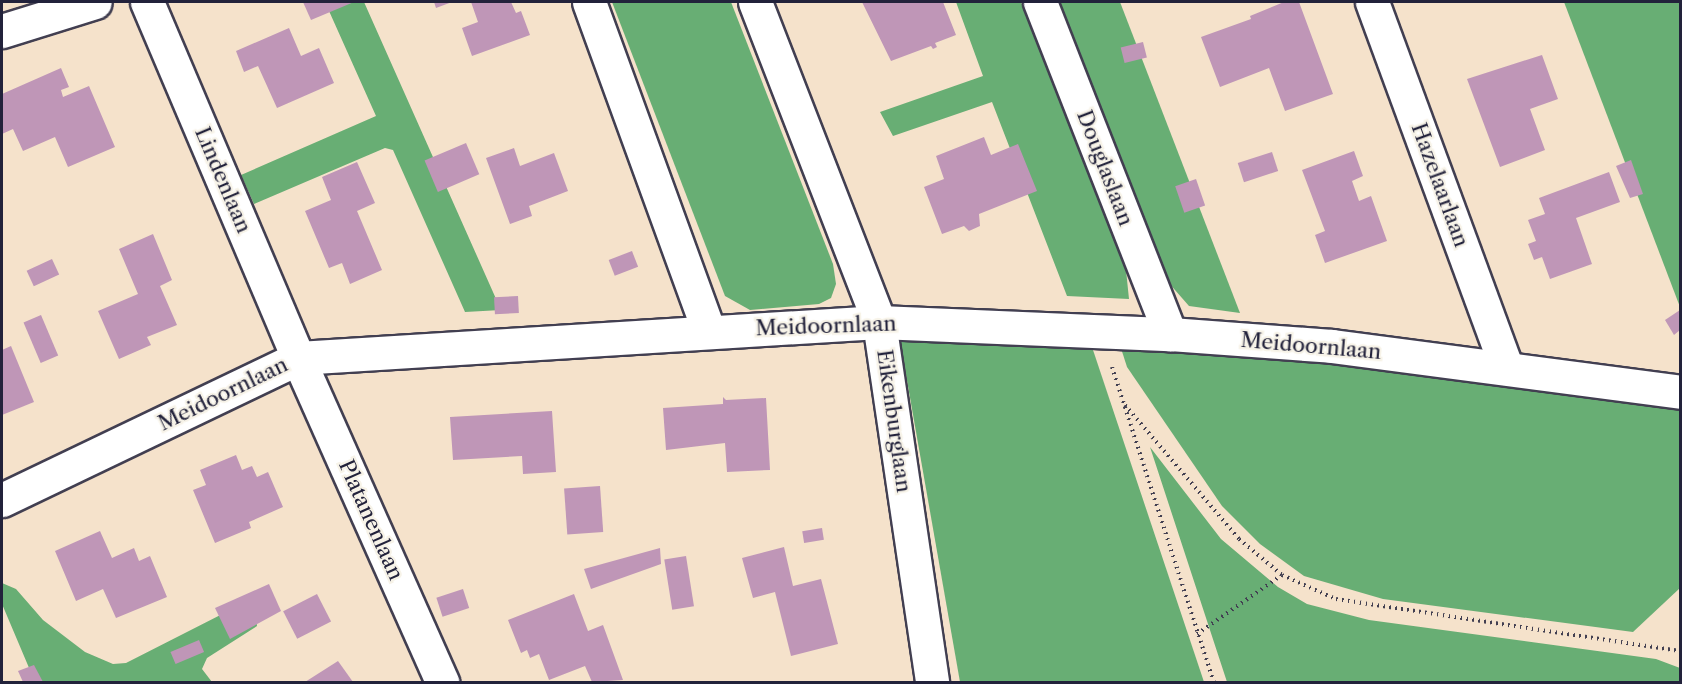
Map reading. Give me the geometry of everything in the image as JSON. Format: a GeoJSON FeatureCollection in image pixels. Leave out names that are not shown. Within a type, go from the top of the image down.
{"type":"FeatureCollection","features":[{"type":"Feature","properties":{"kind":"street"},"geometry":{"type":"LineString","coordinates":[[2,31],[94,2]]}},
{"type":"Feature","properties":{"kind":"street","name":"Lindenlaan"},"geometry":{"type":"LineString","coordinates":[[147,2],[298,358]]}},
{"type":"Feature","properties":{"kind":"street"},"geometry":{"type":"LineString","coordinates":[[589,2],[709,332]]}},
{"type":"Feature","properties":{"kind":"street","name":"Eikenburglaan"},"geometry":{"type":"LineString","coordinates":[[756,2],[879,322],[932,682]]}},
{"type":"Feature","properties":{"kind":"street","name":"Douglaslaan"},"geometry":{"type":"LineString","coordinates":[[1040,2],[1170,334]]}},
{"type":"Feature","properties":{"kind":"street","name":"Hazelaarlaan"},"geometry":{"type":"LineString","coordinates":[[1372,2],[1507,368]]}},
{"type":"Feature","properties":{"kind":"street","name":"Meidoornlaan"},"geometry":{"type":"LineString","coordinates":[[2,500],[298,358],[879,322],[1170,334],[1332,346],[1680,392]]}},
{"type":"Feature","properties":{"kind":"street","name":"Platanenlaan"},"geometry":{"type":"LineString","coordinates":[[298,358],[442,682]]}},
{"type":"Feature","properties":{"kind":"path"},"geometry":{"type":"LineString","coordinates":[[1101,332],[1214,682]]}},
{"type":"Feature","properties":{"kind":"path"},"geometry":{"type":"LineString","coordinates":[[1125,405],[1239,539],[1282,575],[1336,599],[1680,651]]}},
{"type":"Feature","properties":{"kind":"path"},"geometry":{"type":"LineString","coordinates":[[1197,634],[1282,575]]}},
{"type":"Feature","properties":{"kind":"green space"},"geometry":{"type":"Polygon","coordinates":[[[325,2],[364,2],[501,310],[465,312],[393,150],[385,148],[254,204],[241,175],[376,116],[325,2]]]}},
{"type":"Feature","properties":{"kind":"green space"},"geometry":{"type":"Polygon","coordinates":[[[612,2],[731,2],[833,264],[836,284],[831,298],[819,304],[750,310],[725,296],[612,2]]]}},
{"type":"Feature","properties":{"kind":"green space"},"geometry":{"type":"Polygon","coordinates":[[[956,2],[1021,2],[1126,270],[1129,299],[1067,296],[992,102],[893,136],[880,112],[983,76],[956,2]]]}},
{"type":"Feature","properties":{"kind":"green space"},"geometry":{"type":"Polygon","coordinates":[[[1056,2],[1120,2],[1240,313],[1189,306],[1161,274],[1056,2]]]}},
{"type":"Feature","properties":{"kind":"green space"},"geometry":{"type":"Polygon","coordinates":[[[1564,2],[1680,2],[1680,307],[1564,2]]]}},
{"type":"Feature","properties":{"kind":"green space"},"geometry":{"type":"Polygon","coordinates":[[[899,335],[1090,341],[1204,682],[960,682],[899,335]]]}},
{"type":"Feature","properties":{"kind":"green space"},"geometry":{"type":"Polygon","coordinates":[[[1119,342],[1201,346],[1680,407],[1680,588],[1633,632],[1383,599],[1304,576],[1260,544],[1222,506],[1127,367],[1119,342]]]}},
{"type":"Feature","properties":{"kind":"green space"},"geometry":{"type":"Polygon","coordinates":[[[1150,447],[1221,539],[1278,587],[1307,604],[1369,620],[1656,659],[1680,668],[1680,682],[1227,682],[1150,447]]]}},
{"type":"Feature","properties":{"kind":"green space"},"geometry":{"type":"Polygon","coordinates":[[[2,583],[16,589],[43,620],[85,652],[113,664],[126,663],[242,604],[255,606],[257,626],[207,658],[202,669],[212,682],[35,682],[2,604],[2,583]]]}},
{"type":"Feature","properties":{"kind":"building"},"geometry":{"type":"Polygon","coordinates":[[[303,2],[354,2],[311,20],[303,2]]]}},
{"type":"Feature","properties":{"kind":"building"},"geometry":{"type":"Polygon","coordinates":[[[434,2],[452,2],[436,8],[434,2]]]}},
{"type":"Feature","properties":{"kind":"building"},"geometry":{"type":"Polygon","coordinates":[[[471,2],[511,2],[516,13],[521,11],[530,35],[472,56],[462,28],[478,22],[471,2]]]}},
{"type":"Feature","properties":{"kind":"building"},"geometry":{"type":"Polygon","coordinates":[[[862,2],[943,2],[956,35],[935,43],[937,47],[933,49],[931,46],[891,61],[862,2]]]}},
{"type":"Feature","properties":{"kind":"building"},"geometry":{"type":"Polygon","coordinates":[[[1284,2],[1299,2],[1333,94],[1285,111],[1269,68],[1220,87],[1201,37],[1251,19],[1250,16],[1284,2]]]}},
{"type":"Feature","properties":{"kind":"building"},"geometry":{"type":"Polygon","coordinates":[[[289,28],[301,56],[319,48],[334,83],[277,108],[258,66],[244,72],[236,51],[289,28]]]}},
{"type":"Feature","properties":{"kind":"building"},"geometry":{"type":"Polygon","coordinates":[[[1143,42],[1147,58],[1125,63],[1121,48],[1143,42]]]}},
{"type":"Feature","properties":{"kind":"building"},"geometry":{"type":"Polygon","coordinates":[[[1542,55],[1558,99],[1530,109],[1545,150],[1500,167],[1467,79],[1542,55]]]}},
{"type":"Feature","properties":{"kind":"building"},"geometry":{"type":"Polygon","coordinates":[[[61,68],[69,87],[61,90],[63,97],[89,86],[115,147],[68,167],[55,137],[23,151],[13,129],[2,134],[2,94],[61,68]]]}},
{"type":"Feature","properties":{"kind":"building"},"geometry":{"type":"Polygon","coordinates":[[[984,137],[991,155],[1018,144],[1037,191],[979,214],[980,226],[969,231],[964,226],[942,234],[924,187],[944,179],[936,156],[984,137]]]}},
{"type":"Feature","properties":{"kind":"building"},"geometry":{"type":"Polygon","coordinates":[[[466,143],[479,174],[438,192],[425,161],[466,143]]]}},
{"type":"Feature","properties":{"kind":"building"},"geometry":{"type":"Polygon","coordinates":[[[514,148],[520,166],[554,153],[568,191],[529,206],[532,216],[510,224],[486,158],[514,148]]]}},
{"type":"Feature","properties":{"kind":"building"},"geometry":{"type":"Polygon","coordinates":[[[1354,151],[1363,176],[1352,181],[1359,201],[1371,196],[1387,241],[1325,263],[1315,235],[1325,231],[1302,170],[1354,151]]]}},
{"type":"Feature","properties":{"kind":"building"},"geometry":{"type":"Polygon","coordinates":[[[1272,152],[1278,171],[1244,182],[1238,163],[1272,152]]]}},
{"type":"Feature","properties":{"kind":"building"},"geometry":{"type":"Polygon","coordinates":[[[1631,160],[1643,194],[1630,198],[1616,166],[1631,160]]]}},
{"type":"Feature","properties":{"kind":"building"},"geometry":{"type":"Polygon","coordinates":[[[357,162],[375,203],[357,211],[382,270],[350,284],[342,263],[329,268],[305,211],[331,200],[322,177],[357,162]]]}},
{"type":"Feature","properties":{"kind":"building"},"geometry":{"type":"Polygon","coordinates":[[[1609,172],[1620,202],[1576,218],[1592,264],[1550,279],[1542,257],[1534,260],[1528,244],[1536,241],[1528,220],[1545,214],[1539,198],[1609,172]]]}},
{"type":"Feature","properties":{"kind":"building"},"geometry":{"type":"Polygon","coordinates":[[[1196,179],[1205,205],[1184,213],[1175,186],[1196,179]]]}},
{"type":"Feature","properties":{"kind":"building"},"geometry":{"type":"Polygon","coordinates":[[[153,234],[172,280],[160,286],[177,325],[147,337],[151,345],[119,359],[98,311],[138,294],[119,249],[153,234]]]}},
{"type":"Feature","properties":{"kind":"building"},"geometry":{"type":"Polygon","coordinates":[[[632,251],[638,267],[615,276],[609,260],[632,251]]]}},
{"type":"Feature","properties":{"kind":"building"},"geometry":{"type":"Polygon","coordinates":[[[52,259],[59,274],[34,286],[27,271],[52,259]]]}},
{"type":"Feature","properties":{"kind":"building"},"geometry":{"type":"Polygon","coordinates":[[[518,296],[519,313],[495,314],[494,297],[518,296]]]}},
{"type":"Feature","properties":{"kind":"building"},"geometry":{"type":"Polygon","coordinates":[[[1680,310],[1680,330],[1674,335],[1665,320],[1680,310]]]}},
{"type":"Feature","properties":{"kind":"building"},"geometry":{"type":"Polygon","coordinates":[[[41,315],[58,356],[41,363],[24,322],[41,315]]]}},
{"type":"Feature","properties":{"kind":"building"},"geometry":{"type":"Polygon","coordinates":[[[11,346],[34,402],[2,415],[2,350],[11,346]]]}},
{"type":"Feature","properties":{"kind":"building"},"geometry":{"type":"Polygon","coordinates":[[[723,397],[726,400],[766,398],[770,470],[727,472],[725,443],[666,450],[663,408],[723,404],[723,397]]]}},
{"type":"Feature","properties":{"kind":"building"},"geometry":{"type":"Polygon","coordinates":[[[552,411],[556,472],[523,474],[522,456],[453,460],[450,417],[552,411]]]}},
{"type":"Feature","properties":{"kind":"building"},"geometry":{"type":"Polygon","coordinates":[[[236,455],[242,470],[252,466],[257,477],[268,472],[283,507],[249,522],[251,528],[215,543],[193,490],[206,485],[200,470],[236,455]]]}},
{"type":"Feature","properties":{"kind":"building"},"geometry":{"type":"Polygon","coordinates":[[[600,486],[603,532],[567,534],[564,489],[600,486]]]}},
{"type":"Feature","properties":{"kind":"building"},"geometry":{"type":"Polygon","coordinates":[[[822,528],[824,540],[804,543],[802,531],[822,528]]]}},
{"type":"Feature","properties":{"kind":"building"},"geometry":{"type":"Polygon","coordinates":[[[100,531],[112,558],[134,548],[139,561],[150,556],[167,597],[116,618],[103,589],[76,601],[55,551],[100,531]]]}},
{"type":"Feature","properties":{"kind":"building"},"geometry":{"type":"Polygon","coordinates":[[[784,547],[793,586],[821,579],[838,644],[791,656],[775,592],[753,598],[742,558],[784,547]]]}},
{"type":"Feature","properties":{"kind":"building"},"geometry":{"type":"Polygon","coordinates":[[[660,548],[661,564],[591,589],[584,569],[660,548]]]}},
{"type":"Feature","properties":{"kind":"building"},"geometry":{"type":"Polygon","coordinates":[[[686,556],[694,606],[672,610],[664,559],[686,556]]]}},
{"type":"Feature","properties":{"kind":"building"},"geometry":{"type":"Polygon","coordinates":[[[269,584],[281,611],[230,639],[215,608],[269,584]]]}},
{"type":"Feature","properties":{"kind":"building"},"geometry":{"type":"Polygon","coordinates":[[[463,589],[469,608],[443,617],[436,598],[463,589]]]}},
{"type":"Feature","properties":{"kind":"building"},"geometry":{"type":"Polygon","coordinates":[[[317,594],[331,622],[297,639],[283,611],[317,594]]]}},
{"type":"Feature","properties":{"kind":"building"},"geometry":{"type":"Polygon","coordinates":[[[574,594],[588,631],[603,625],[623,680],[592,682],[585,666],[549,680],[539,654],[530,658],[527,650],[521,653],[508,620],[574,594]]]}},
{"type":"Feature","properties":{"kind":"building"},"geometry":{"type":"Polygon","coordinates":[[[199,640],[204,652],[176,664],[170,652],[199,640]]]}},
{"type":"Feature","properties":{"kind":"building"},"geometry":{"type":"Polygon","coordinates":[[[338,661],[353,682],[305,682],[338,661]]]}},
{"type":"Feature","properties":{"kind":"building"},"geometry":{"type":"Polygon","coordinates":[[[34,665],[43,682],[23,682],[18,671],[34,665]]]}}]}
